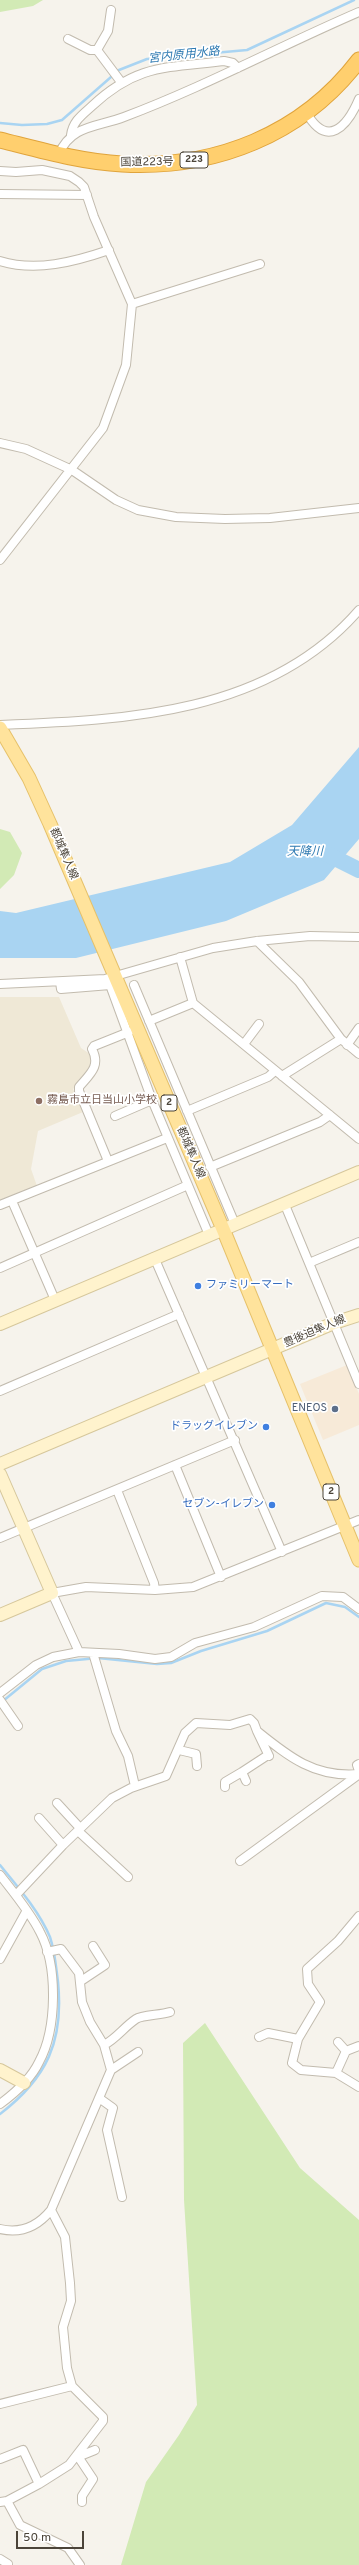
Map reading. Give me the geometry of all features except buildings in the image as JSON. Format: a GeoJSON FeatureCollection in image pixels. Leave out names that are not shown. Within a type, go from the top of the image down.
{"type":"FeatureCollection","features":[{"type":"Feature","properties":{"kind":"highway","name":"国道223号"},"geometry":{"type":"LineString","coordinates":[[0,140],[59,154],[121,164],[169,165],[233,151],[267,137],[306,112],[335,87],[359,60]]}},
{"type":"Feature","properties":{"kind":"main road","name":"都城隼人線"},"geometry":{"type":"LineString","coordinates":[[0,727],[40,801],[114,974],[229,1227],[271,1350],[359,1560]]}},
{"type":"Feature","properties":{"kind":"street"},"geometry":{"type":"LineString","coordinates":[[97,50],[108,31],[111,10]]}},
{"type":"Feature","properties":{"kind":"street"},"geometry":{"type":"LineString","coordinates":[[71,135],[122,118],[238,68],[359,12]]}},
{"type":"Feature","properties":{"kind":"street"},"geometry":{"type":"LineString","coordinates":[[68,39],[90,50],[97,50]]}},
{"type":"Feature","properties":{"kind":"street"},"geometry":{"type":"LineString","coordinates":[[97,50],[120,80]]}},
{"type":"Feature","properties":{"kind":"street"},"geometry":{"type":"LineString","coordinates":[[59,154],[71,135],[72,125],[120,80],[159,69],[224,61],[234,63],[238,68]]}},
{"type":"Feature","properties":{"kind":"street"},"geometry":{"type":"LineString","coordinates":[[306,112],[312,124],[320,130],[328,133],[335,131],[345,123],[359,99]]}},
{"type":"Feature","properties":{"kind":"street"},"geometry":{"type":"LineString","coordinates":[[0,171],[16,172],[42,170],[70,176],[84,187],[132,304],[126,365],[116,398],[103,428],[72,470],[0,560]]}},
{"type":"Feature","properties":{"kind":"street"},"geometry":{"type":"LineString","coordinates":[[0,194],[87,194]]}},
{"type":"Feature","properties":{"kind":"street"},"geometry":{"type":"LineString","coordinates":[[0,261],[18,267],[57,264],[82,259],[109,250]]}},
{"type":"Feature","properties":{"kind":"street"},"geometry":{"type":"LineString","coordinates":[[132,304],[260,264]]}},
{"type":"Feature","properties":{"kind":"street"},"geometry":{"type":"LineString","coordinates":[[0,443],[26,449],[72,470],[128,506],[176,517],[225,519],[270,518],[359,508]]}},
{"type":"Feature","properties":{"kind":"street"},"geometry":{"type":"LineString","coordinates":[[0,727],[140,716],[224,698],[252,687],[296,663],[328,640],[359,610]]}},
{"type":"Feature","properties":{"kind":"street"},"geometry":{"type":"LineString","coordinates":[[0,984],[60,982],[114,974],[180,957],[257,941],[310,936],[359,937]]}},
{"type":"Feature","properties":{"kind":"street"},"geometry":{"type":"LineString","coordinates":[[257,941],[299,982],[341,1039],[359,1054]]}},
{"type":"Feature","properties":{"kind":"street"},"geometry":{"type":"LineString","coordinates":[[180,957],[193,1003],[359,1139]]}},
{"type":"Feature","properties":{"kind":"street"},"geometry":{"type":"LineString","coordinates":[[60,982],[62,989],[110,984],[129,1032],[152,1100],[209,1235]]}},
{"type":"Feature","properties":{"kind":"street"},"geometry":{"type":"LineString","coordinates":[[134,985],[210,1167],[229,1227]]}},
{"type":"Feature","properties":{"kind":"street"},"geometry":{"type":"LineString","coordinates":[[149,1021],[193,1003]]}},
{"type":"Feature","properties":{"kind":"street"},"geometry":{"type":"LineString","coordinates":[[244,1044],[258,1024]]}},
{"type":"Feature","properties":{"kind":"street"},"geometry":{"type":"LineString","coordinates":[[347,1045],[359,1028]]}},
{"type":"Feature","properties":{"kind":"street"},"geometry":{"type":"LineString","coordinates":[[108,1161],[79,1091],[79,1087],[96,1065],[97,1059],[92,1049],[94,1046],[129,1032]]}},
{"type":"Feature","properties":{"kind":"street"},"geometry":{"type":"LineString","coordinates":[[187,1111],[268,1077],[279,1074],[341,1039]]}},
{"type":"Feature","properties":{"kind":"street"},"geometry":{"type":"LineString","coordinates":[[115,1116],[152,1100]]}},
{"type":"Feature","properties":{"kind":"street"},"geometry":{"type":"LineString","coordinates":[[210,1167],[320,1122],[330,1115]]}},
{"type":"Feature","properties":{"kind":"street"},"geometry":{"type":"LineString","coordinates":[[0,1205],[167,1138]]}},
{"type":"Feature","properties":{"kind":"street"},"geometry":{"type":"LineString","coordinates":[[0,1324],[154,1257],[285,1205],[359,1172]]}},
{"type":"Feature","properties":{"kind":"street"},"geometry":{"type":"LineString","coordinates":[[0,1268],[188,1185]]}},
{"type":"Feature","properties":{"kind":"street"},"geometry":{"type":"LineString","coordinates":[[12,1201],[55,1300]]}},
{"type":"Feature","properties":{"kind":"street"},"geometry":{"type":"LineString","coordinates":[[285,1205],[359,1384]]}},
{"type":"Feature","properties":{"kind":"street"},"geometry":{"type":"LineString","coordinates":[[309,1263],[359,1242]]}},
{"type":"Feature","properties":{"kind":"street"},"geometry":{"type":"LineString","coordinates":[[154,1257],[235,1440],[282,1552]]}},
{"type":"Feature","properties":{"kind":"street"},"geometry":{"type":"LineString","coordinates":[[0,1391],[179,1314]]}},
{"type":"Feature","properties":{"kind":"street","name":"豊後迫隼人線"},"geometry":{"type":"LineString","coordinates":[[0,1464],[207,1376],[359,1315]]}},
{"type":"Feature","properties":{"kind":"street"},"geometry":{"type":"LineString","coordinates":[[0,1538],[235,1440]]}},
{"type":"Feature","properties":{"kind":"street"},"geometry":{"type":"LineString","coordinates":[[175,1465],[221,1578]]}},
{"type":"Feature","properties":{"kind":"street"},"geometry":{"type":"LineString","coordinates":[[0,1474],[79,1652]]}},
{"type":"Feature","properties":{"kind":"street"},"geometry":{"type":"LineString","coordinates":[[117,1490],[154,1583],[154,1590]]}},
{"type":"Feature","properties":{"kind":"street"},"geometry":{"type":"LineString","coordinates":[[0,1615],[52,1593],[86,1587],[154,1590],[193,1586],[221,1578],[359,1520]]}},
{"type":"Feature","properties":{"kind":"street"},"geometry":{"type":"LineString","coordinates":[[0,1693],[46,1659],[79,1652],[94,1657],[155,1659],[171,1657],[195,1643],[254,1627],[322,1596],[343,1597],[359,1609]]}},
{"type":"Feature","properties":{"kind":"street"},"geometry":{"type":"LineString","coordinates":[[94,1657],[116,1731],[128,1756],[135,1786]]}},
{"type":"Feature","properties":{"kind":"street"},"geometry":{"type":"LineString","coordinates":[[2,1702],[18,1726]]}},
{"type":"Feature","properties":{"kind":"street"},"geometry":{"type":"LineString","coordinates":[[19,1892],[63,1844],[112,1798],[135,1786],[166,1776],[179,1750],[185,1733],[196,1723],[230,1725],[250,1719],[254,1723],[256,1731],[269,1756],[225,1782],[225,1787]]}},
{"type":"Feature","properties":{"kind":"street"},"geometry":{"type":"LineString","coordinates":[[256,1731],[309,1768],[335,1775],[359,1773]]}},
{"type":"Feature","properties":{"kind":"street"},"geometry":{"type":"LineString","coordinates":[[179,1750],[196,1754],[197,1766]]}},
{"type":"Feature","properties":{"kind":"street"},"geometry":{"type":"LineString","coordinates":[[359,1764],[357,1765],[359,1773]]}},
{"type":"Feature","properties":{"kind":"street"},"geometry":{"type":"LineString","coordinates":[[242,1772],[246,1781]]}},
{"type":"Feature","properties":{"kind":"street"},"geometry":{"type":"LineString","coordinates":[[240,1861],[359,1773]]}},
{"type":"Feature","properties":{"kind":"street"},"geometry":{"type":"LineString","coordinates":[[57,1803],[79,1830],[128,1877]]}},
{"type":"Feature","properties":{"kind":"street"},"geometry":{"type":"LineString","coordinates":[[39,1818],[63,1844]]}},
{"type":"Feature","properties":{"kind":"street"},"geometry":{"type":"LineString","coordinates":[[0,1875],[19,1892],[26,1912],[52,1951],[53,1997],[49,2032],[39,2064],[24,2083],[0,2104]]}},
{"type":"Feature","properties":{"kind":"street"},"geometry":{"type":"LineString","coordinates":[[0,1959],[26,1912]]}},
{"type":"Feature","properties":{"kind":"street"},"geometry":{"type":"LineString","coordinates":[[359,1916],[338,1941],[307,1969],[308,1984],[320,2002],[298,2040],[293,2066],[301,2070],[336,2073],[359,2087]]}},
{"type":"Feature","properties":{"kind":"street"},"geometry":{"type":"LineString","coordinates":[[81,1981],[105,1965],[93,1946]]}},
{"type":"Feature","properties":{"kind":"street"},"geometry":{"type":"LineString","coordinates":[[52,1951],[61,1950],[72,1960],[81,1981],[82,2002],[104,2045],[111,2070]]}},
{"type":"Feature","properties":{"kind":"street"},"geometry":{"type":"LineString","coordinates":[[104,2045],[116,2039],[137,2018],[161,2016],[170,2012]]}},
{"type":"Feature","properties":{"kind":"street"},"geometry":{"type":"LineString","coordinates":[[259,2037],[268,2033],[298,2040]]}},
{"type":"Feature","properties":{"kind":"street"},"geometry":{"type":"LineString","coordinates":[[338,2042],[346,2051]]}},
{"type":"Feature","properties":{"kind":"street"},"geometry":{"type":"LineString","coordinates":[[336,2073],[346,2051],[359,2046]]}},
{"type":"Feature","properties":{"kind":"street"},"geometry":{"type":"LineString","coordinates":[[0,2230],[16,2230],[30,2227],[43,2220],[51,2210],[111,2070],[138,2052]]}},
{"type":"Feature","properties":{"kind":"street"},"geometry":{"type":"LineString","coordinates":[[0,2070],[24,2083]]}},
{"type":"Feature","properties":{"kind":"street"},"geometry":{"type":"LineString","coordinates":[[99,2098],[113,2108],[108,2130],[122,2196]]}},
{"type":"Feature","properties":{"kind":"street"},"geometry":{"type":"LineString","coordinates":[[51,2210],[65,2237],[70,2283],[70,2301],[63,2332],[67,2368],[72,2386],[102,2417],[103,2421],[78,2456],[66,2468],[39,2484],[3,2502],[20,2525],[68,2548],[80,2565]]}},
{"type":"Feature","properties":{"kind":"street"},"geometry":{"type":"LineString","coordinates":[[0,2404],[72,2386]]}},
{"type":"Feature","properties":{"kind":"street"},"geometry":{"type":"LineString","coordinates":[[0,2459],[23,2450],[39,2484]]}},
{"type":"Feature","properties":{"kind":"street"},"geometry":{"type":"LineString","coordinates":[[78,2456],[95,2450]]}},
{"type":"Feature","properties":{"kind":"street"},"geometry":{"type":"LineString","coordinates":[[78,2456],[93,2479],[82,2496],[82,2502]]}},
{"type":"Feature","properties":{"kind":"street"},"geometry":{"type":"LineString","coordinates":[[0,2559],[8,2564]]}},
{"type":"Feature","properties":{"kind":"shaded area","name":"霧島市立日当山小学校"},"geometry":{"type":"Polygon","coordinates":[[[0,997],[59,997],[81,1048],[93,1056],[93,1063],[85,1077],[73,1089],[83,1112],[38,1131],[31,1169],[37,1186],[0,1200],[0,997]]]}},
{"type":"Feature","properties":{"kind":"shaded area","name":"ENEOS"},"geometry":{"type":"Polygon","coordinates":[[[347,1365],[359,1394],[359,1425],[323,1440],[300,1384],[347,1365]]]}},
{"type":"Feature","properties":{"kind":"green space"},"geometry":{"type":"Polygon","coordinates":[[[0,0],[43,0],[33,6],[0,12],[0,0]]]}},
{"type":"Feature","properties":{"kind":"green space"},"geometry":{"type":"Polygon","coordinates":[[[0,829],[10,832],[22,853],[14,875],[0,889],[0,829]]]}},
{"type":"Feature","properties":{"kind":"green space"},"geometry":{"type":"Polygon","coordinates":[[[205,2023],[300,2168],[359,2220],[359,2565],[121,2565],[146,2482],[179,2435],[197,2405],[184,2200],[183,2043],[205,2023]]]}},
{"type":"Feature","properties":{"kind":"water","name":"天降川"},"geometry":{"type":"Polygon","coordinates":[[[359,747],[359,839],[324,880],[226,921],[76,958],[0,958],[0,911],[16,913],[230,862],[292,825],[359,747]]]}},
{"type":"Feature","properties":{"kind":"waterway","name":"宮内原用水路"},"geometry":{"type":"LineString","coordinates":[[0,123],[22,125],[47,124],[62,120],[119,70],[147,59],[247,50],[354,0]]}},
{"type":"Feature","properties":{"kind":"waterway"},"geometry":{"type":"LineString","coordinates":[[321,851],[359,870]]}},
{"type":"Feature","properties":{"kind":"waterway"},"geometry":{"type":"LineString","coordinates":[[3,1701],[42,1669],[66,1661],[98,1658],[157,1664],[171,1663],[201,1651],[267,1631],[326,1603],[345,1607],[359,1617]]}},
{"type":"Feature","properties":{"kind":"waterway"},"geometry":{"type":"LineString","coordinates":[[0,1865],[34,1909],[50,1937],[56,1965],[59,2003],[55,2040],[49,2057],[41,2072],[30,2086],[0,2114]]}},
{"type":"Feature","properties":{"kind":"place","name":"霧島市立日当山小学校"},"geometry":{"type":"Point","coordinates":[39,1101]}},
{"type":"Feature","properties":{"kind":"place","name":"ファミリーマート"},"geometry":{"type":"Point","coordinates":[198,1286]}},
{"type":"Feature","properties":{"kind":"place","name":"ENEOS"},"geometry":{"type":"Point","coordinates":[335,1409]}},
{"type":"Feature","properties":{"kind":"place","name":"ドラッグイレブン"},"geometry":{"type":"Point","coordinates":[266,1427]}},
{"type":"Feature","properties":{"kind":"place","name":"セブン-イレブン"},"geometry":{"type":"Point","coordinates":[272,1505]}}]}
